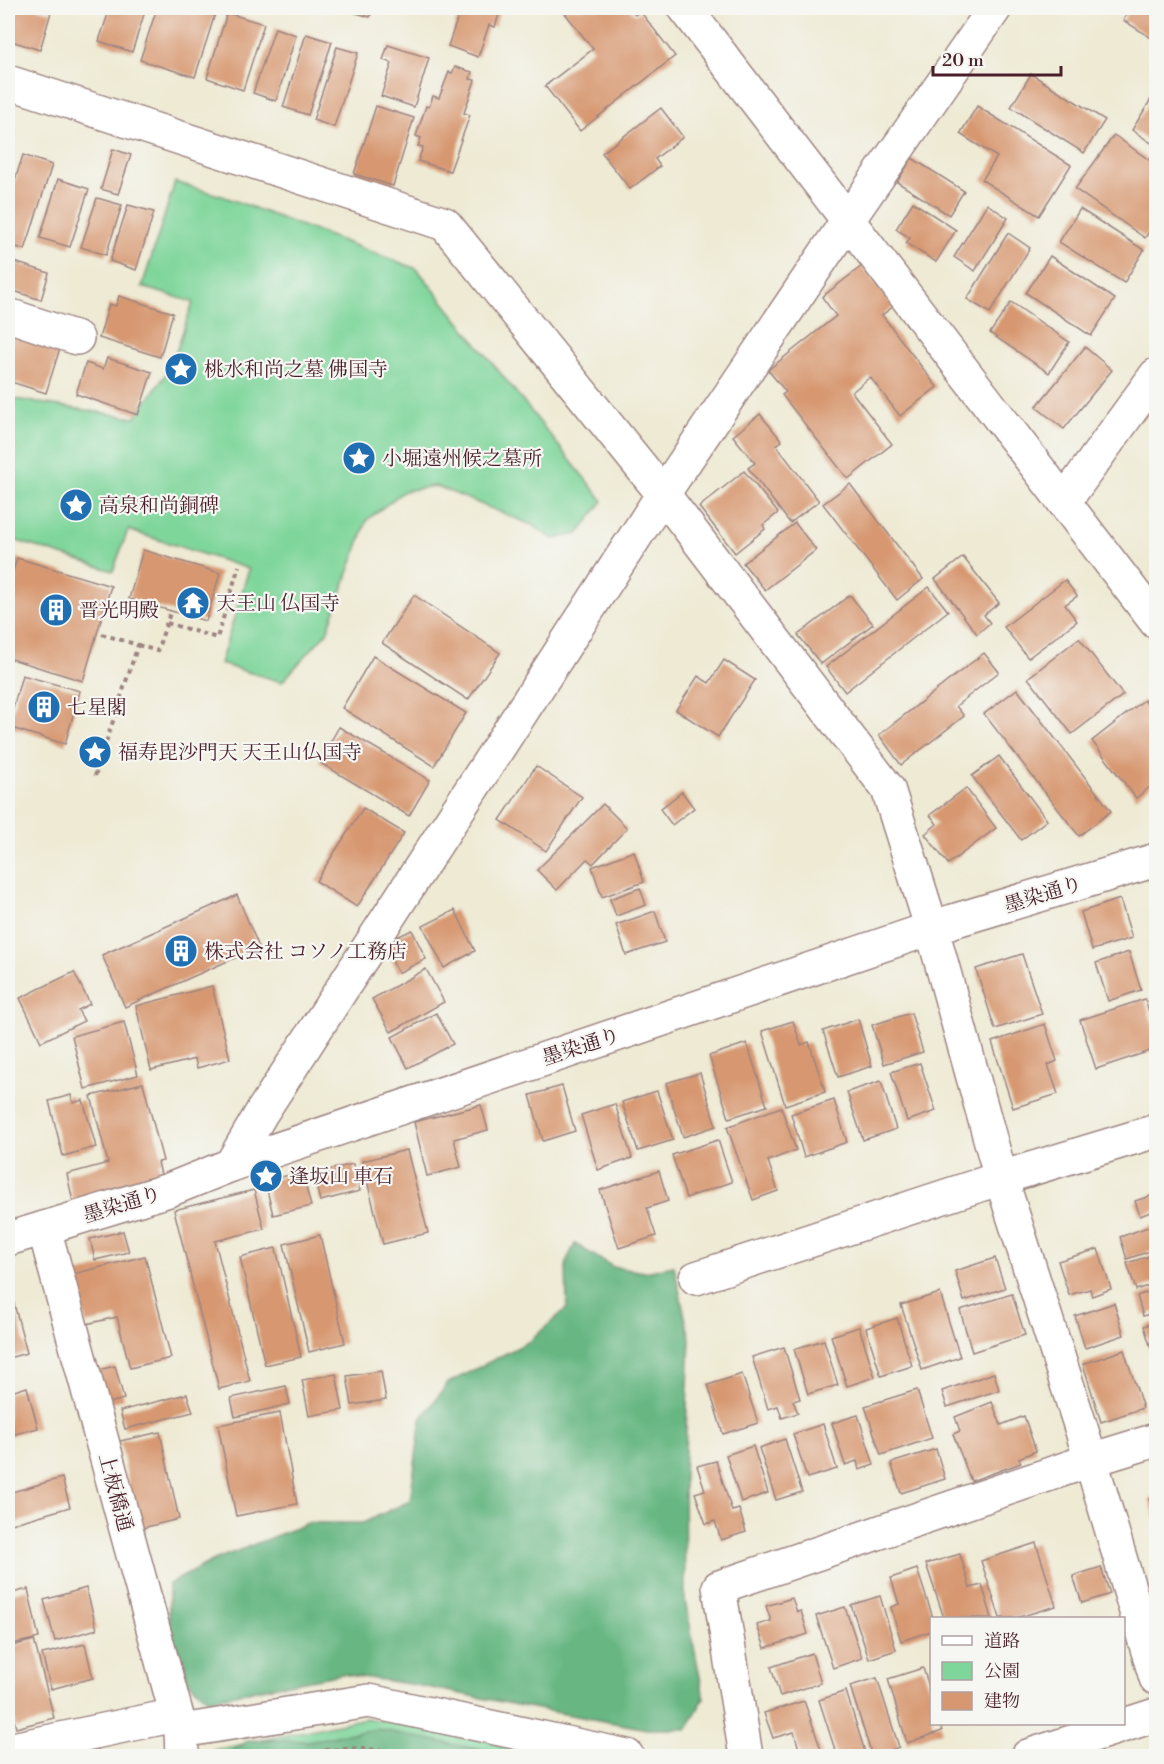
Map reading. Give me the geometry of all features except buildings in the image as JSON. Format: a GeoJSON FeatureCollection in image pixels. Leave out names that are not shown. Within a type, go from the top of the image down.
{"type":"FeatureCollection","features":[{"type":"Feature","properties":{"kind":"street"},"geometry":{"type":"LineString","coordinates":[[685,8],[1156,622]]}},
{"type":"Feature","properties":{"kind":"street"},"geometry":{"type":"LineString","coordinates":[[231,1165],[268,1102],[663,494],[995,8]]}},
{"type":"Feature","properties":{"kind":"street"},"geometry":{"type":"LineString","coordinates":[[8,82],[445,224],[663,494],[888,789],[932,928],[1001,1178],[1091,1460],[1156,1678]]}},
{"type":"Feature","properties":{"kind":"street"},"geometry":{"type":"LineString","coordinates":[[8,315],[77,338]]}},
{"type":"Feature","properties":{"kind":"street"},"geometry":{"type":"LineString","coordinates":[[1065,502],[1156,375]]}},
{"type":"Feature","properties":{"kind":"street","name":"墨染通り"},"geometry":{"type":"LineString","coordinates":[[8,1239],[169,1190],[231,1165],[932,928],[1156,860]]}},
{"type":"Feature","properties":{"kind":"street"},"geometry":{"type":"LineString","coordinates":[[696,1278],[1001,1178],[1156,1131]]}},
{"type":"Feature","properties":{"kind":"street","name":"上板橋通"},"geometry":{"type":"LineString","coordinates":[[44,1228],[180,1734]]}},
{"type":"Feature","properties":{"kind":"street"},"geometry":{"type":"LineString","coordinates":[[746,1756],[720,1587],[1091,1460],[1156,1440]]}},
{"type":"Feature","properties":{"kind":"street"},"geometry":{"type":"LineString","coordinates":[[8,1750],[180,1734],[369,1701],[627,1756]]}},
{"type":"Feature","properties":{"kind":"street"},"geometry":{"type":"LineString","coordinates":[[1125,1725],[1156,1715]]}},
{"type":"Feature","properties":{"kind":"street"},"geometry":{"type":"LineString","coordinates":[[1028,1756],[1125,1725]]}},
{"type":"Feature","properties":{"kind":"path"},"geometry":{"type":"LineString","coordinates":[[167,623],[217,638],[239,566]]}},
{"type":"Feature","properties":{"kind":"path"},"geometry":{"type":"LineString","coordinates":[[98,633],[158,651],[171,610]]}},
{"type":"Feature","properties":{"kind":"path"},"geometry":{"type":"LineString","coordinates":[[95,776],[138,645]]}},
{"type":"Feature","properties":{"kind":"path"},"geometry":{"type":"LineString","coordinates":[[316,1751],[360,1748],[432,1756]]}},
{"type":"Feature","properties":{"kind":"green space"},"geometry":{"type":"Polygon","coordinates":[[[175,182],[222,196],[417,269],[603,501],[578,534],[553,539],[532,525],[436,486],[404,491],[367,520],[327,632],[282,682],[220,664],[249,569],[128,530],[113,571],[11,539],[8,540],[8,398],[135,418],[171,367],[193,302],[142,287],[175,182]]]}},
{"type":"Feature","properties":{"kind":"green space"},"geometry":{"type":"Polygon","coordinates":[[[575,1244],[613,1267],[645,1272],[674,1266],[690,1339],[684,1477],[685,1600],[704,1698],[687,1729],[647,1729],[416,1685],[342,1674],[208,1699],[188,1681],[169,1626],[169,1584],[212,1561],[308,1523],[363,1523],[410,1501],[421,1419],[448,1383],[530,1341],[567,1308],[566,1262],[575,1244]]]}},
{"type":"Feature","properties":{"kind":"green space"},"geometry":{"type":"Polygon","coordinates":[[[366,1718],[579,1756],[207,1756],[206,1752],[366,1718]]]}},
{"type":"Feature","properties":{"kind":"green space"},"geometry":{"type":"Polygon","coordinates":[[[376,1729],[495,1753],[500,1756],[225,1756],[249,1740],[308,1741],[376,1729]]]}},
{"type":"Feature","properties":{"kind":"place","name":"桃水和尚之墓 佛国寺"},"geometry":{"type":"Point","coordinates":[181,369]}},
{"type":"Feature","properties":{"kind":"place","name":"小堀遠州候之墓所"},"geometry":{"type":"Point","coordinates":[359,458]}},
{"type":"Feature","properties":{"kind":"place","name":"高泉和尚銅碑"},"geometry":{"type":"Point","coordinates":[76,505]}},
{"type":"Feature","properties":{"kind":"place","name":"天王山 仏国寺"},"geometry":{"type":"Point","coordinates":[193,603]}},
{"type":"Feature","properties":{"kind":"place","name":"晋光明殿"},"geometry":{"type":"Point","coordinates":[56,610]}},
{"type":"Feature","properties":{"kind":"place","name":"七星閣"},"geometry":{"type":"Point","coordinates":[44,707]}},
{"type":"Feature","properties":{"kind":"place","name":"福寿毘沙門天 天王山仏国寺"},"geometry":{"type":"Point","coordinates":[95,752]}},
{"type":"Feature","properties":{"kind":"place","name":"株式会社 コソノ工務店"},"geometry":{"type":"Point","coordinates":[181,951]}},
{"type":"Feature","properties":{"kind":"place","name":"逢坂山 車石"},"geometry":{"type":"Point","coordinates":[266,1176]}}]}
